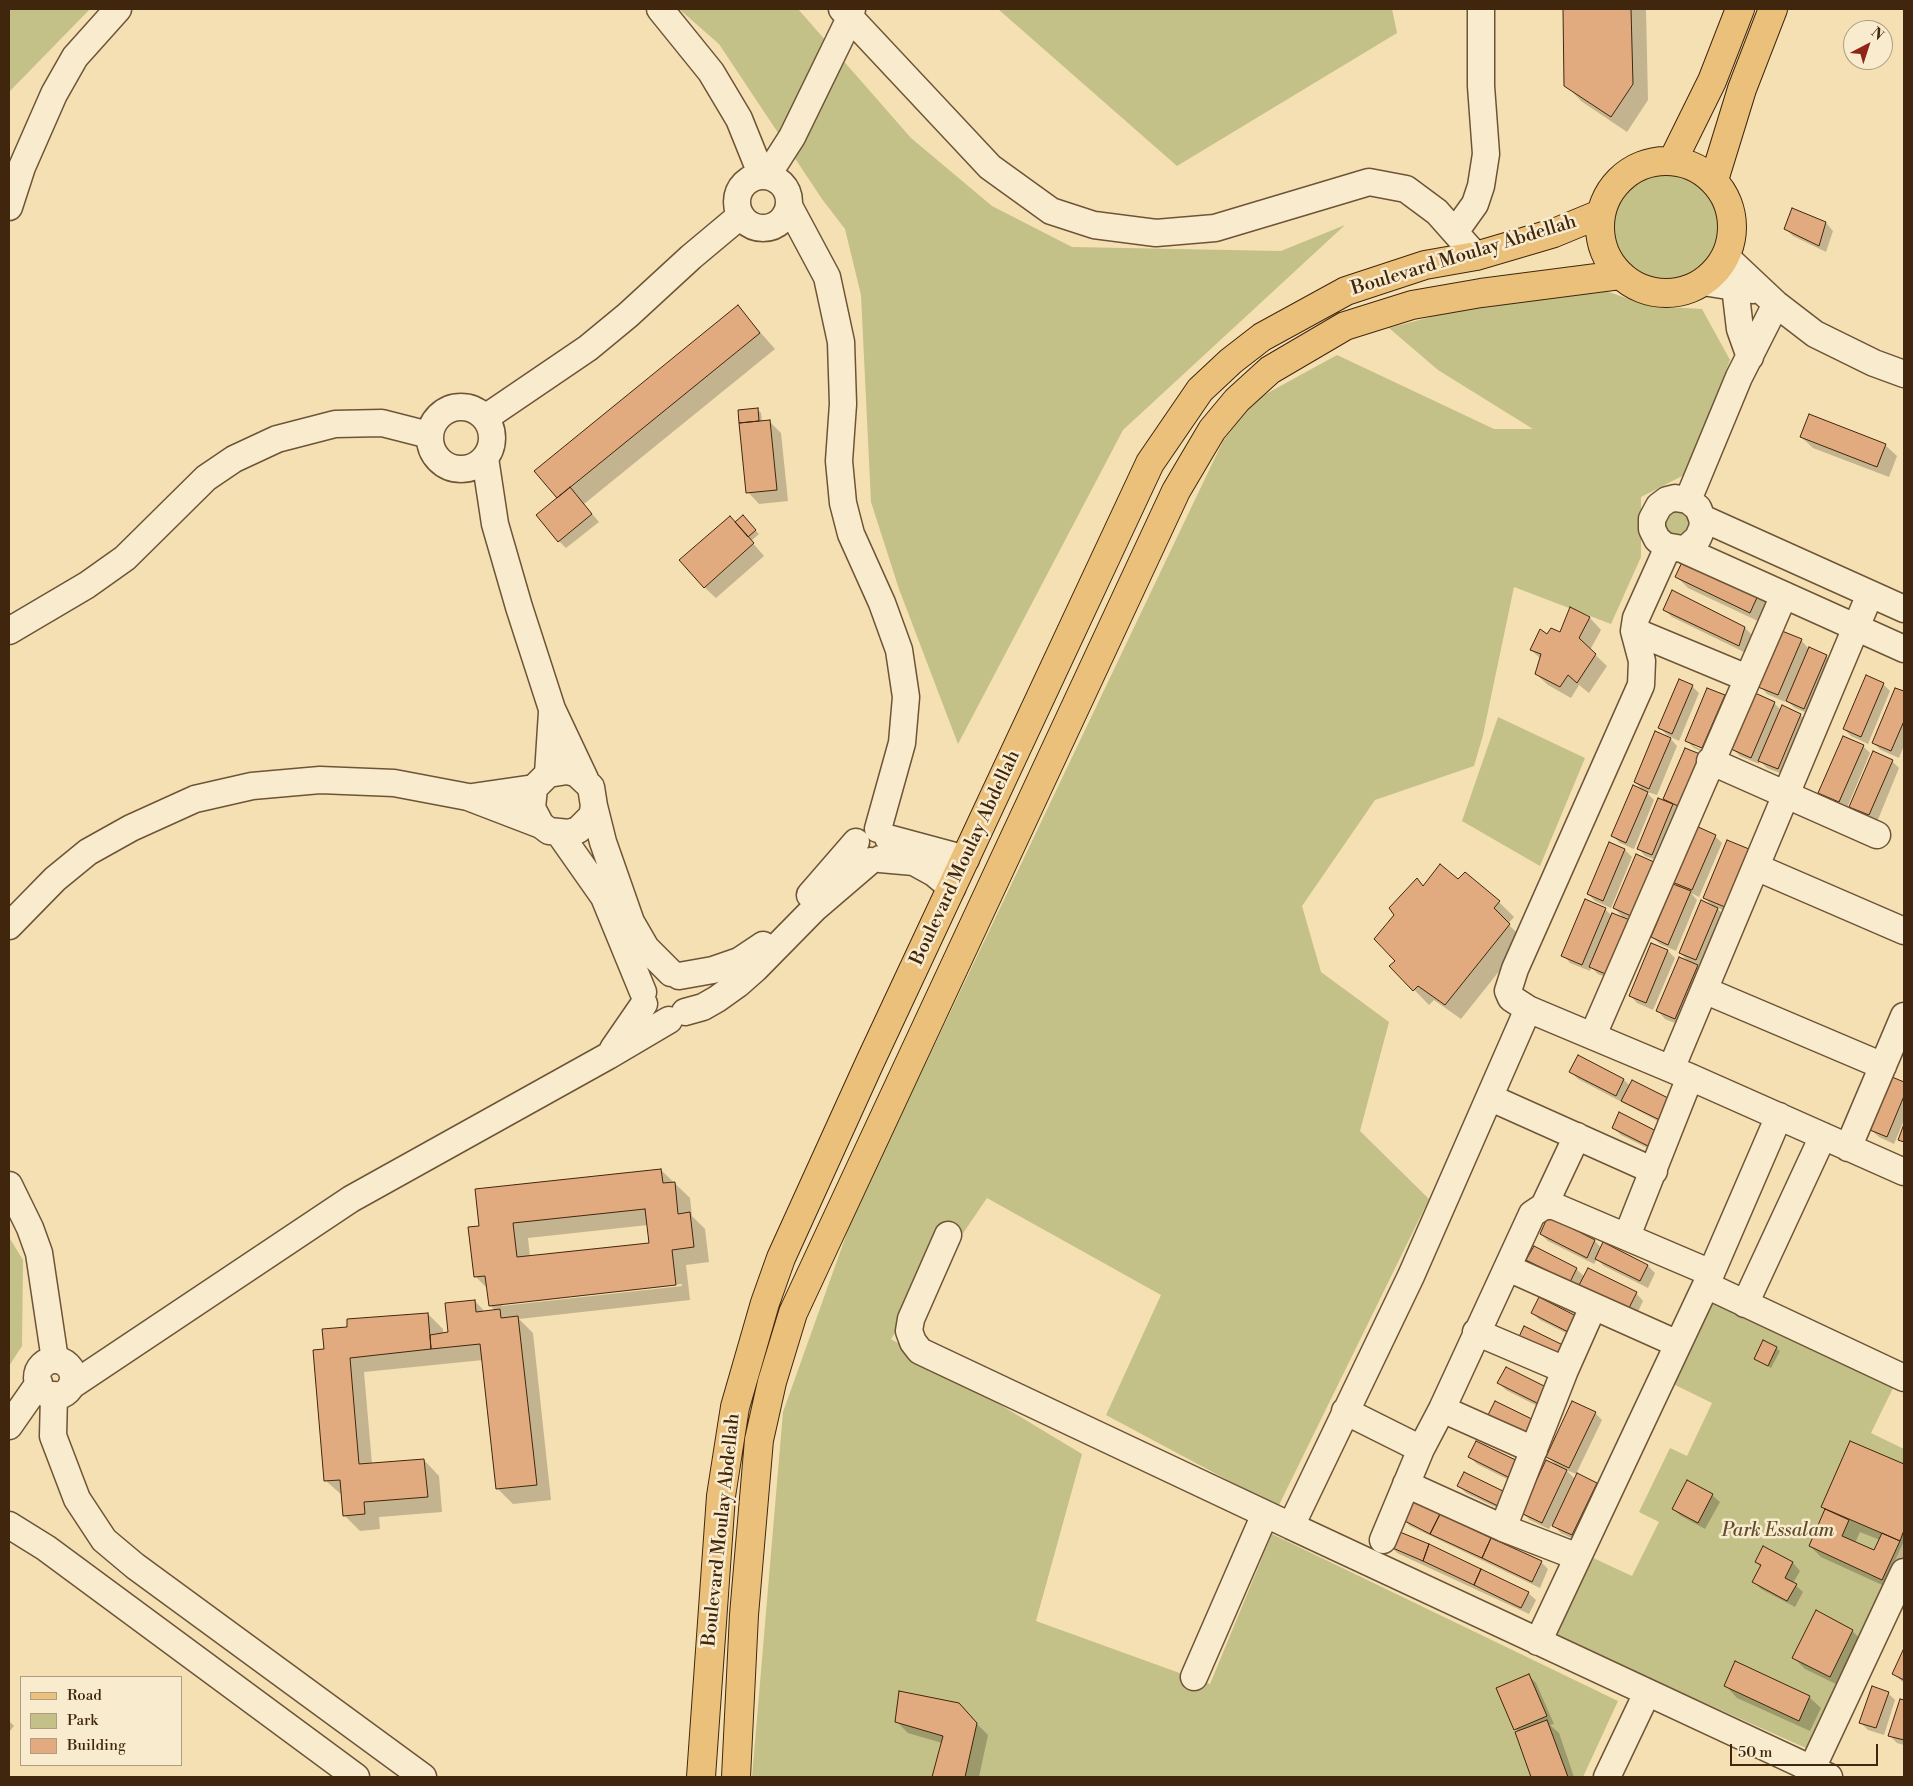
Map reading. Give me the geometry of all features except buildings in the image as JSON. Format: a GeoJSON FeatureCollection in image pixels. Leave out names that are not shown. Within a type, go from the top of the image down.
{"type":"FeatureCollection","features":[{"type":"Feature","properties":{"kind":"main road"},"geometry":{"type":"LineString","coordinates":[[1673,160],[1712,81],[1740,9]]}},
{"type":"Feature","properties":{"kind":"main road"},"geometry":{"type":"LineString","coordinates":[[1714,180],[1742,89],[1773,9]]}},
{"type":"Feature","properties":{"kind":"main road"},"geometry":{"type":"LineString","coordinates":[[1673,160],[1695,166],[1714,180],[1724,193],[1730,208],[1733,225],[1731,241],[1726,256],[1717,270],[1703,282],[1687,290],[1669,294],[1643,289],[1620,275],[1602,247],[1600,214],[1614,184],[1641,164],[1673,160]]}},
{"type":"Feature","properties":{"kind":"main road","name":"Boulevard Moulay Abdellah"},"geometry":{"type":"LineString","coordinates":[[702,1777],[721,1496],[742,1374],[782,1258],[870,1062],[1150,463],[1200,390],[1231,361],[1262,337],[1346,291],[1425,265],[1476,256],[1554,233],[1600,214]]}},
{"type":"Feature","properties":{"kind":"main road","name":"Boulevard Moulay Abdellah"},"geometry":{"type":"LineString","coordinates":[[736,1777],[744,1605],[759,1440],[772,1382],[793,1313],[1176,491],[1212,430],[1237,400],[1270,370],[1344,326],[1376,314],[1420,304],[1481,293],[1620,275]]}},
{"type":"Feature","properties":{"kind":"street"},"geometry":{"type":"LineString","coordinates":[[9,207],[22,167],[54,94],[75,57],[118,9]]}},
{"type":"Feature","properties":{"kind":"street"},"geometry":{"type":"LineString","coordinates":[[9,1426],[55,1376],[106,1362],[351,1199],[677,1016],[718,999],[755,969],[874,846],[902,743],[906,697],[899,650],[882,603],[851,534],[843,503],[839,462],[843,404],[841,342],[827,277],[770,193],[739,119],[710,72],[660,9]]}},
{"type":"Feature","properties":{"kind":"street"},"geometry":{"type":"LineString","coordinates":[[1455,232],[1474,204],[1481,186],[1486,154],[1481,86],[1481,9]]}},
{"type":"Feature","properties":{"kind":"street"},"geometry":{"type":"LineString","coordinates":[[770,193],[736,200],[740,216],[745,222],[760,229],[770,193],[792,137],[848,12],[990,167],[1051,211],[1094,225],[1156,233],[1215,228],[1369,182],[1406,189],[1437,212],[1476,256]]}},
{"type":"Feature","properties":{"kind":"street"},"geometry":{"type":"LineString","coordinates":[[485,418],[588,348],[628,315],[691,256],[740,216]]}},
{"type":"Feature","properties":{"kind":"street"},"geometry":{"type":"LineString","coordinates":[[1726,256],[1770,298],[1815,334],[1874,363],[1904,374]]}},
{"type":"Feature","properties":{"kind":"street"},"geometry":{"type":"LineString","coordinates":[[1703,282],[1735,287],[1770,298]]}},
{"type":"Feature","properties":{"kind":"street"},"geometry":{"type":"LineString","coordinates":[[1735,287],[1740,329],[1750,356]]}},
{"type":"Feature","properties":{"kind":"street"},"geometry":{"type":"LineString","coordinates":[[1675,548],[1688,547],[1698,538],[1703,526],[1695,509],[1770,298]]}},
{"type":"Feature","properties":{"kind":"street"},"geometry":{"type":"LineString","coordinates":[[457,406],[477,411],[485,418],[492,434],[489,451],[485,458],[468,469],[458,469],[448,467],[434,454],[429,435],[432,424],[438,416],[457,406]]}},
{"type":"Feature","properties":{"kind":"street"},"geometry":{"type":"LineString","coordinates":[[9,630],[87,585],[124,558],[206,478],[234,459],[277,440],[334,424],[382,423],[429,435]]}},
{"type":"Feature","properties":{"kind":"street"},"geometry":{"type":"LineString","coordinates":[[485,458],[495,524],[519,607],[552,709],[585,779],[591,787],[603,842],[631,922],[646,948],[689,989],[690,1001],[677,1016],[656,1018],[647,1010],[604,897],[594,879],[532,808],[541,781],[552,709]]}},
{"type":"Feature","properties":{"kind":"street"},"geometry":{"type":"LineString","coordinates":[[458,469],[495,524]]}},
{"type":"Feature","properties":{"kind":"street"},"geometry":{"type":"LineString","coordinates":[[1904,609],[1695,509],[1680,498],[1666,500],[1654,514],[1652,529],[1657,539],[1904,649]]}},
{"type":"Feature","properties":{"kind":"street"},"geometry":{"type":"LineString","coordinates":[[1675,548],[1636,618],[1634,631],[1642,661],[1641,685],[1508,991],[1511,998],[1528,1009],[1593,1035],[1904,1172]]}},
{"type":"Feature","properties":{"kind":"street"},"geometry":{"type":"LineString","coordinates":[[1627,1236],[1654,1171],[1704,990],[1858,628],[1870,594]]}},
{"type":"Feature","properties":{"kind":"street"},"geometry":{"type":"LineString","coordinates":[[1593,1035],[1710,761],[1784,595]]}},
{"type":"Feature","properties":{"kind":"street"},"geometry":{"type":"LineString","coordinates":[[1634,631],[1747,678]]}},
{"type":"Feature","properties":{"kind":"street"},"geometry":{"type":"LineString","coordinates":[[1710,761],[1877,836]]}},
{"type":"Feature","properties":{"kind":"street"},"geometry":{"type":"LineString","coordinates":[[468,797],[541,781],[567,771],[585,779]]}},
{"type":"Feature","properties":{"kind":"street"},"geometry":{"type":"LineString","coordinates":[[9,926],[55,879],[88,852],[131,828],[196,799],[252,786],[320,780],[394,783],[468,797],[550,829],[578,830],[586,824],[594,806]]}},
{"type":"Feature","properties":{"kind":"street"},"geometry":{"type":"LineString","coordinates":[[874,846],[914,862],[934,873],[952,888]]}},
{"type":"Feature","properties":{"kind":"street"},"geometry":{"type":"LineString","coordinates":[[608,1056],[643,998],[645,985],[656,974],[713,970],[739,961],[758,950],[874,846],[966,859]]}},
{"type":"Feature","properties":{"kind":"street"},"geometry":{"type":"LineString","coordinates":[[1756,868],[1904,931]]}},
{"type":"Feature","properties":{"kind":"street"},"geometry":{"type":"LineString","coordinates":[[1704,990],[1883,1066]]}},
{"type":"Feature","properties":{"kind":"street"},"geometry":{"type":"LineString","coordinates":[[1291,1526],[1411,1276],[1491,1098],[1528,1009]]}},
{"type":"Feature","properties":{"kind":"street"},"geometry":{"type":"LineString","coordinates":[[1848,1148],[1904,1016]]}},
{"type":"Feature","properties":{"kind":"street"},"geometry":{"type":"LineString","coordinates":[[1491,1098],[1654,1171]]}},
{"type":"Feature","properties":{"kind":"street"},"geometry":{"type":"LineString","coordinates":[[1538,1642],[1709,1279],[1779,1116]]}},
{"type":"Feature","properties":{"kind":"street"},"geometry":{"type":"LineString","coordinates":[[1383,1540],[1420,1449],[1442,1409],[1532,1214],[1544,1206],[1577,1136]]}},
{"type":"Feature","properties":{"kind":"street"},"geometry":{"type":"LineString","coordinates":[[1745,1304],[1822,1136]]}},
{"type":"Feature","properties":{"kind":"street"},"geometry":{"type":"LineString","coordinates":[[9,1185],[30,1228],[39,1253],[51,1330],[55,1376],[53,1436],[77,1499],[104,1540],[134,1566],[423,1777]]}},
{"type":"Feature","properties":{"kind":"street"},"geometry":{"type":"LineString","coordinates":[[1544,1206],[1563,1209],[1627,1236],[1709,1279],[1745,1304],[1904,1378]]}},
{"type":"Feature","properties":{"kind":"street"},"geometry":{"type":"LineString","coordinates":[[948,1236],[911,1319],[909,1331],[913,1342],[920,1351],[1647,1693],[1816,1775],[1903,1577]]}},
{"type":"Feature","properties":{"kind":"street"},"geometry":{"type":"LineString","coordinates":[[1508,1268],[1593,1308],[1678,1344]]}},
{"type":"Feature","properties":{"kind":"street"},"geometry":{"type":"LineString","coordinates":[[1502,1528],[1565,1370],[1593,1308]]}},
{"type":"Feature","properties":{"kind":"street"},"geometry":{"type":"LineString","coordinates":[[1476,1332],[1565,1370]]}},
{"type":"Feature","properties":{"kind":"street"},"geometry":{"type":"LineString","coordinates":[[1442,1409],[1534,1450]]}},
{"type":"Feature","properties":{"kind":"street"},"geometry":{"type":"LineString","coordinates":[[1345,1411],[1420,1449]]}},
{"type":"Feature","properties":{"kind":"street"},"geometry":{"type":"LineString","coordinates":[[1406,1484],[1502,1528],[1578,1557]]}},
{"type":"Feature","properties":{"kind":"street"},"geometry":{"type":"LineString","coordinates":[[1194,1677],[1265,1514]]}},
{"type":"Feature","properties":{"kind":"street"},"geometry":{"type":"LineString","coordinates":[[9,1525],[46,1548],[356,1777]]}},
{"type":"Feature","properties":{"kind":"street"},"geometry":{"type":"LineString","coordinates":[[1607,1777],[1647,1693]]}},
{"type":"Feature","properties":{"kind":"green space"},"geometry":{"type":"Polygon","coordinates":[[[9,9],[90,9],[9,92],[9,9]]]}},
{"type":"Feature","properties":{"kind":"green space"},"geometry":{"type":"Polygon","coordinates":[[[679,9],[798,9],[911,138],[992,206],[1072,247],[1281,251],[1345,225],[1123,430],[958,744],[899,589],[871,502],[861,295],[845,229],[822,199],[719,44],[679,9]]]}},
{"type":"Feature","properties":{"kind":"green space"},"geometry":{"type":"Polygon","coordinates":[[[998,9],[1392,9],[1397,33],[1177,166],[998,9]]]}},
{"type":"Feature","properties":{"kind":"green space"},"geometry":{"type":"Polygon","coordinates":[[[1666,174],[1676,175],[1696,183],[1704,190],[1711,198],[1719,218],[1719,238],[1711,258],[1704,266],[1696,273],[1676,281],[1666,282],[1656,281],[1636,273],[1628,266],[1621,258],[1613,238],[1612,228],[1613,218],[1621,198],[1628,190],[1636,183],[1656,175],[1666,174]]]}},
{"type":"Feature","properties":{"kind":"green space"},"geometry":{"type":"Polygon","coordinates":[[[1594,287],[1650,306],[1702,309],[1730,360],[1688,473],[1641,497],[1641,557],[1611,624],[1514,587],[1483,735],[1474,766],[1375,800],[1302,906],[1321,972],[1389,1022],[1360,1131],[1429,1199],[1278,1507],[1106,1415],[1161,1295],[987,1198],[891,1339],[1082,1454],[1036,1621],[1210,1684],[1272,1534],[1618,1701],[1583,1777],[752,1777],[783,1412],[853,1216],[1223,441],[1253,401],[1337,355],[1494,429],[1533,429],[1438,370],[1389,328],[1491,301],[1594,287]]]}},
{"type":"Feature","properties":{"kind":"green space"},"geometry":{"type":"Polygon","coordinates":[[[1667,511],[1691,511],[1688,540],[1664,535],[1663,516],[1667,511]]]}},
{"type":"Feature","properties":{"kind":"green space"},"geometry":{"type":"Polygon","coordinates":[[[1498,717],[1585,758],[1540,866],[1462,821],[1498,717]]]}},
{"type":"Feature","properties":{"kind":"green space"},"geometry":{"type":"Polygon","coordinates":[[[9,1237],[23,1260],[22,1346],[9,1366],[9,1237]]]}},
{"type":"Feature","properties":{"kind":"green space","name":"Park Essalam"},"geometry":{"type":"Polygon","coordinates":[[[1706,1297],[1894,1386],[1871,1433],[1904,1449],[1904,1541],[1808,1749],[1555,1636],[1591,1557],[1632,1576],[1659,1522],[1639,1512],[1670,1448],[1687,1456],[1712,1403],[1667,1381],[1706,1297]]]}}]}
